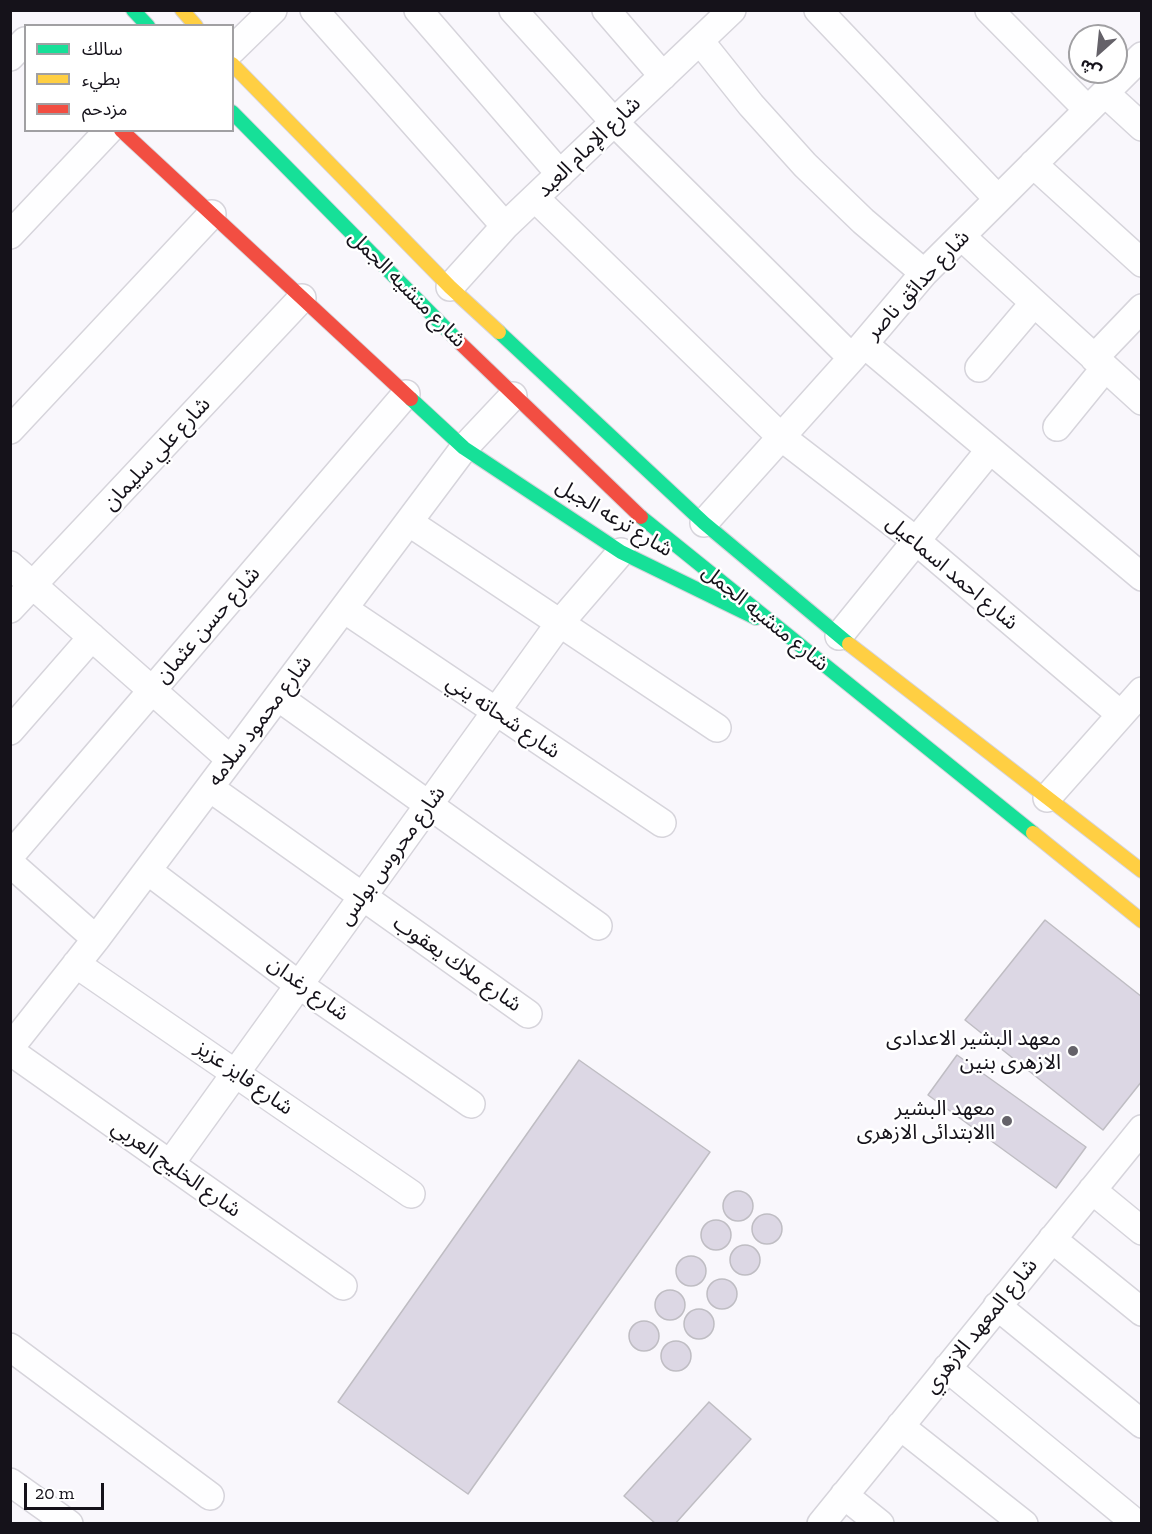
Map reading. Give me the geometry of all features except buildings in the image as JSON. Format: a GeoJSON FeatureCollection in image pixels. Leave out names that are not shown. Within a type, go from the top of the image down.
{"type":"FeatureCollection","features":[{"type":"Feature","properties":{"kind":"main road"},"geometry":{"type":"LineString","coordinates":[[133,10],[146,24]]}},
{"type":"Feature","properties":{"kind":"main road"},"geometry":{"type":"LineString","coordinates":[[182,10],[194,24]]}},
{"type":"Feature","properties":{"kind":"main road","name":"شارع منشيه الجمل"},"geometry":{"type":"LineString","coordinates":[[234,66],[450,287],[704,523],[838,636],[1142,871]]}},
{"type":"Feature","properties":{"kind":"main road","name":"شارع منشيه الجمل"},"geometry":{"type":"LineString","coordinates":[[234,114],[513,396],[641,517],[1142,921]]}},
{"type":"Feature","properties":{"kind":"main road"},"geometry":{"type":"LineString","coordinates":[[123,132],[464,448]]}},
{"type":"Feature","properties":{"kind":"main road","name":"شارع ترعه الجبل"},"geometry":{"type":"LineString","coordinates":[[464,448],[621,552],[781,630]]}},
{"type":"Feature","properties":{"kind":"street"},"geometry":{"type":"LineString","coordinates":[[234,48],[273,10]]}},
{"type":"Feature","properties":{"kind":"street"},"geometry":{"type":"LineString","coordinates":[[314,10],[505,226]]}},
{"type":"Feature","properties":{"kind":"street"},"geometry":{"type":"LineString","coordinates":[[418,10],[560,174]]}},
{"type":"Feature","properties":{"kind":"street"},"geometry":{"type":"LineString","coordinates":[[513,10],[614,123],[858,351],[989,451],[1142,577]]}},
{"type":"Feature","properties":{"kind":"street"},"geometry":{"type":"LineString","coordinates":[[606,10],[663,76]]}},
{"type":"Feature","properties":{"kind":"street"},"geometry":{"type":"LineString","coordinates":[[818,10],[998,199]]}},
{"type":"Feature","properties":{"kind":"street"},"geometry":{"type":"LineString","coordinates":[[989,10],[1096,101],[1142,127]]}},
{"type":"Feature","properties":{"kind":"street"},"geometry":{"type":"LineString","coordinates":[[713,22],[751,105],[805,165],[863,221],[924,273]]}},
{"type":"Feature","properties":{"kind":"street","name":"شارع الإمام العبد"},"geometry":{"type":"LineString","coordinates":[[450,287],[505,226],[663,76],[713,22]]}},
{"type":"Feature","properties":{"kind":"street"},"geometry":{"type":"LineString","coordinates":[[10,28],[24,40]]}},
{"type":"Feature","properties":{"kind":"street"},"geometry":{"type":"LineString","coordinates":[[10,57],[24,42]]}},
{"type":"Feature","properties":{"kind":"street","name":"شارع حدائق ناصر"},"geometry":{"type":"LineString","coordinates":[[704,523],[858,351],[924,273],[1142,56]]}},
{"type":"Feature","properties":{"kind":"street"},"geometry":{"type":"LineString","coordinates":[[10,235],[107,132]]}},
{"type":"Feature","properties":{"kind":"street"},"geometry":{"type":"LineString","coordinates":[[1033,164],[1142,263]]}},
{"type":"Feature","properties":{"kind":"street","name":"شارع احمد اسماعيل"},"geometry":{"type":"LineString","coordinates":[[535,198],[780,436],[915,540],[1120,714]]}},
{"type":"Feature","properties":{"kind":"street"},"geometry":{"type":"LineString","coordinates":[[10,430],[212,214]]}},
{"type":"Feature","properties":{"kind":"street"},"geometry":{"type":"LineString","coordinates":[[962,237],[1142,401]]}},
{"type":"Feature","properties":{"kind":"street","name":"شارع علي سليمان"},"geometry":{"type":"LineString","coordinates":[[10,609],[302,298]]}},
{"type":"Feature","properties":{"kind":"street"},"geometry":{"type":"LineString","coordinates":[[979,368],[1034,303]]}},
{"type":"Feature","properties":{"kind":"street"},"geometry":{"type":"LineString","coordinates":[[1057,427],[1099,363],[1142,308]]}},
{"type":"Feature","properties":{"kind":"street","name":"شارع حسن عثمان"},"geometry":{"type":"LineString","coordinates":[[10,856],[406,394]]}},
{"type":"Feature","properties":{"kind":"street","name":"شارع محمود سلامه"},"geometry":{"type":"LineString","coordinates":[[10,1049],[148,871],[464,448],[513,396]]}},
{"type":"Feature","properties":{"kind":"street"},"geometry":{"type":"LineString","coordinates":[[838,636],[989,451]]}},
{"type":"Feature","properties":{"kind":"street"},"geometry":{"type":"LineString","coordinates":[[410,523],[717,728]]}},
{"type":"Feature","properties":{"kind":"street","name":"شارع محروس بولس"},"geometry":{"type":"LineString","coordinates":[[170,1164],[559,624],[621,552]]}},
{"type":"Feature","properties":{"kind":"street"},"geometry":{"type":"LineString","coordinates":[[10,565],[230,759]]}},
{"type":"Feature","properties":{"kind":"street","name":"شارع شحاته يني"},"geometry":{"type":"LineString","coordinates":[[344,609],[662,823]]}},
{"type":"Feature","properties":{"kind":"street"},"geometry":{"type":"LineString","coordinates":[[10,730],[92,637]]}},
{"type":"Feature","properties":{"kind":"street"},"geometry":{"type":"LineString","coordinates":[[1047,798],[1142,691]]}},
{"type":"Feature","properties":{"kind":"street"},"geometry":{"type":"LineString","coordinates":[[278,698],[598,926]]}},
{"type":"Feature","properties":{"kind":"street","name":"شارع ملاك يعقوب"},"geometry":{"type":"LineString","coordinates":[[210,788],[528,1014]]}},
{"type":"Feature","properties":{"kind":"street"},"geometry":{"type":"LineString","coordinates":[[10,863],[96,939]]}},
{"type":"Feature","properties":{"kind":"street","name":"شارع رغدان"},"geometry":{"type":"LineString","coordinates":[[148,871],[299,985],[471,1104]]}},
{"type":"Feature","properties":{"kind":"street","name":"شارع فايز عزيز"},"geometry":{"type":"LineString","coordinates":[[76,964],[411,1194]]}},
{"type":"Feature","properties":{"kind":"street","name":"شارع الخليج العربي"},"geometry":{"type":"LineString","coordinates":[[10,1049],[343,1286]]}},
{"type":"Feature","properties":{"kind":"street","name":"شارع المعهد الازهري"},"geometry":{"type":"LineString","coordinates":[[821,1524],[1142,1129]]}},
{"type":"Feature","properties":{"kind":"street"},"geometry":{"type":"LineString","coordinates":[[1092,1190],[1142,1231]]}},
{"type":"Feature","properties":{"kind":"street"},"geometry":{"type":"LineString","coordinates":[[1052,1239],[1142,1312]]}},
{"type":"Feature","properties":{"kind":"street"},"geometry":{"type":"LineString","coordinates":[[997,1306],[1142,1424]]}},
{"type":"Feature","properties":{"kind":"street"},"geometry":{"type":"LineString","coordinates":[[10,1347],[210,1496]]}},
{"type":"Feature","properties":{"kind":"street"},"geometry":{"type":"LineString","coordinates":[[947,1368],[1137,1524]]}},
{"type":"Feature","properties":{"kind":"street"},"geometry":{"type":"LineString","coordinates":[[900,1426],[1024,1524]]}},
{"type":"Feature","properties":{"kind":"street"},"geometry":{"type":"LineString","coordinates":[[10,1482],[69,1524]]}},
{"type":"Feature","properties":{"kind":"street"},"geometry":{"type":"LineString","coordinates":[[844,1495],[880,1524]]}},
{"type":"Feature","properties":{"kind":"traffic: fast"},"geometry":{"type":"LineString","coordinates":[[133,10],[146,24]]}},
{"type":"Feature","properties":{"kind":"traffic: fast"},"geometry":{"type":"LineString","coordinates":[[234,114],[457,340]]}},
{"type":"Feature","properties":{"kind":"traffic: fast"},"geometry":{"type":"LineString","coordinates":[[499,332],[704,523],[849,644]]}},
{"type":"Feature","properties":{"kind":"traffic: fast"},"geometry":{"type":"LineString","coordinates":[[411,399],[464,448],[621,552],[756,618]]}},
{"type":"Feature","properties":{"kind":"traffic: fast"},"geometry":{"type":"LineString","coordinates":[[641,517],[1033,833]]}},
{"type":"Feature","properties":{"kind":"traffic: slow"},"geometry":{"type":"LineString","coordinates":[[182,10],[194,24]]}},
{"type":"Feature","properties":{"kind":"traffic: slow"},"geometry":{"type":"LineString","coordinates":[[234,66],[450,287],[499,332]]}},
{"type":"Feature","properties":{"kind":"traffic: slow"},"geometry":{"type":"LineString","coordinates":[[849,644],[1142,871]]}},
{"type":"Feature","properties":{"kind":"traffic: slow"},"geometry":{"type":"LineString","coordinates":[[1033,833],[1142,921]]}},
{"type":"Feature","properties":{"kind":"traffic: jam"},"geometry":{"type":"LineString","coordinates":[[123,132],[411,399]]}},
{"type":"Feature","properties":{"kind":"traffic: jam"},"geometry":{"type":"LineString","coordinates":[[457,340],[641,517]]}},
{"type":"Feature","properties":{"kind":"place","name":"معهد البشير الاعدادى الازهرى بنين"},"geometry":{"type":"Point","coordinates":[1073,1051]}},
{"type":"Feature","properties":{"kind":"place","name":"معهد البشير االابتدائى الازهرى"},"geometry":{"type":"Point","coordinates":[1007,1121]}}]}
